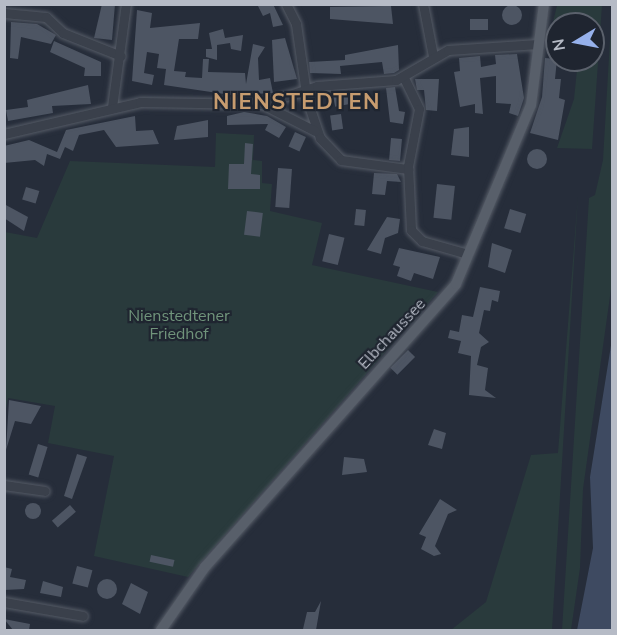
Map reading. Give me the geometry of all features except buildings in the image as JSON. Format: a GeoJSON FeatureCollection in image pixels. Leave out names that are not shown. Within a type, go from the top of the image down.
{"type":"FeatureCollection","features":[{"type":"Feature","properties":{"kind":"main road","name":"Elbchaussee"},"geometry":{"type":"LineString","coordinates":[[161,630],[205,567],[444,301],[468,254],[531,105],[544,4]]}},
{"type":"Feature","properties":{"kind":"street"},"geometry":{"type":"LineString","coordinates":[[112,107],[121,56],[126,4]]}},
{"type":"Feature","properties":{"kind":"street"},"geometry":{"type":"LineString","coordinates":[[286,4],[296,24],[315,131]]}},
{"type":"Feature","properties":{"kind":"street"},"geometry":{"type":"LineString","coordinates":[[423,4],[433,56]]}},
{"type":"Feature","properties":{"kind":"street"},"geometry":{"type":"LineString","coordinates":[[4,13],[46,17],[63,33],[121,56]]}},
{"type":"Feature","properties":{"kind":"street"},"geometry":{"type":"LineString","coordinates":[[4,134],[112,107],[180,99],[262,104],[307,88],[404,78],[433,56],[455,49],[538,44]]}},
{"type":"Feature","properties":{"kind":"street"},"geometry":{"type":"LineString","coordinates":[[404,78],[419,109],[408,169],[412,233],[422,242],[468,254]]}},
{"type":"Feature","properties":{"kind":"street"},"geometry":{"type":"LineString","coordinates":[[262,104],[315,131],[341,160],[408,169]]}},
{"type":"Feature","properties":{"kind":"street"},"geometry":{"type":"LineString","coordinates":[[4,485],[45,491]]}},
{"type":"Feature","properties":{"kind":"street"},"geometry":{"type":"LineString","coordinates":[[4,602],[83,616]]}},
{"type":"Feature","properties":{"kind":"green space"},"geometry":{"type":"Polygon","coordinates":[[[557,5],[602,5],[602,12],[555,12],[557,5]]]}},
{"type":"Feature","properties":{"kind":"green space"},"geometry":{"type":"Polygon","coordinates":[[[612,5],[612,282],[583,489],[580,568],[571,630],[562,630],[589,198],[595,195],[603,160],[612,5]]]}},
{"type":"Feature","properties":{"kind":"green space"},"geometry":{"type":"Polygon","coordinates":[[[577,72],[597,72],[592,149],[557,148],[574,99],[577,72]]]}},
{"type":"Feature","properties":{"kind":"green space","name":"Nienstedtener Friedhof"},"geometry":{"type":"Polygon","coordinates":[[[216,133],[254,135],[253,160],[262,161],[262,183],[272,184],[270,211],[322,223],[312,265],[438,292],[188,577],[94,556],[114,456],[48,443],[55,406],[8,398],[5,415],[5,232],[37,238],[70,161],[215,167],[216,133]]]}},
{"type":"Feature","properties":{"kind":"green space"},"geometry":{"type":"Polygon","coordinates":[[[578,195],[552,630],[451,630],[486,602],[531,455],[558,453],[578,195]]]}},
{"type":"Feature","properties":{"kind":"water"},"geometry":{"type":"Polygon","coordinates":[[[612,339],[612,630],[577,630],[593,548],[590,477],[612,339]]]}},
{"type":"Feature","properties":{"kind":"district","name":"NIENSTEDTEN"},"geometry":{"type":"Point","coordinates":[297,103]}}]}
